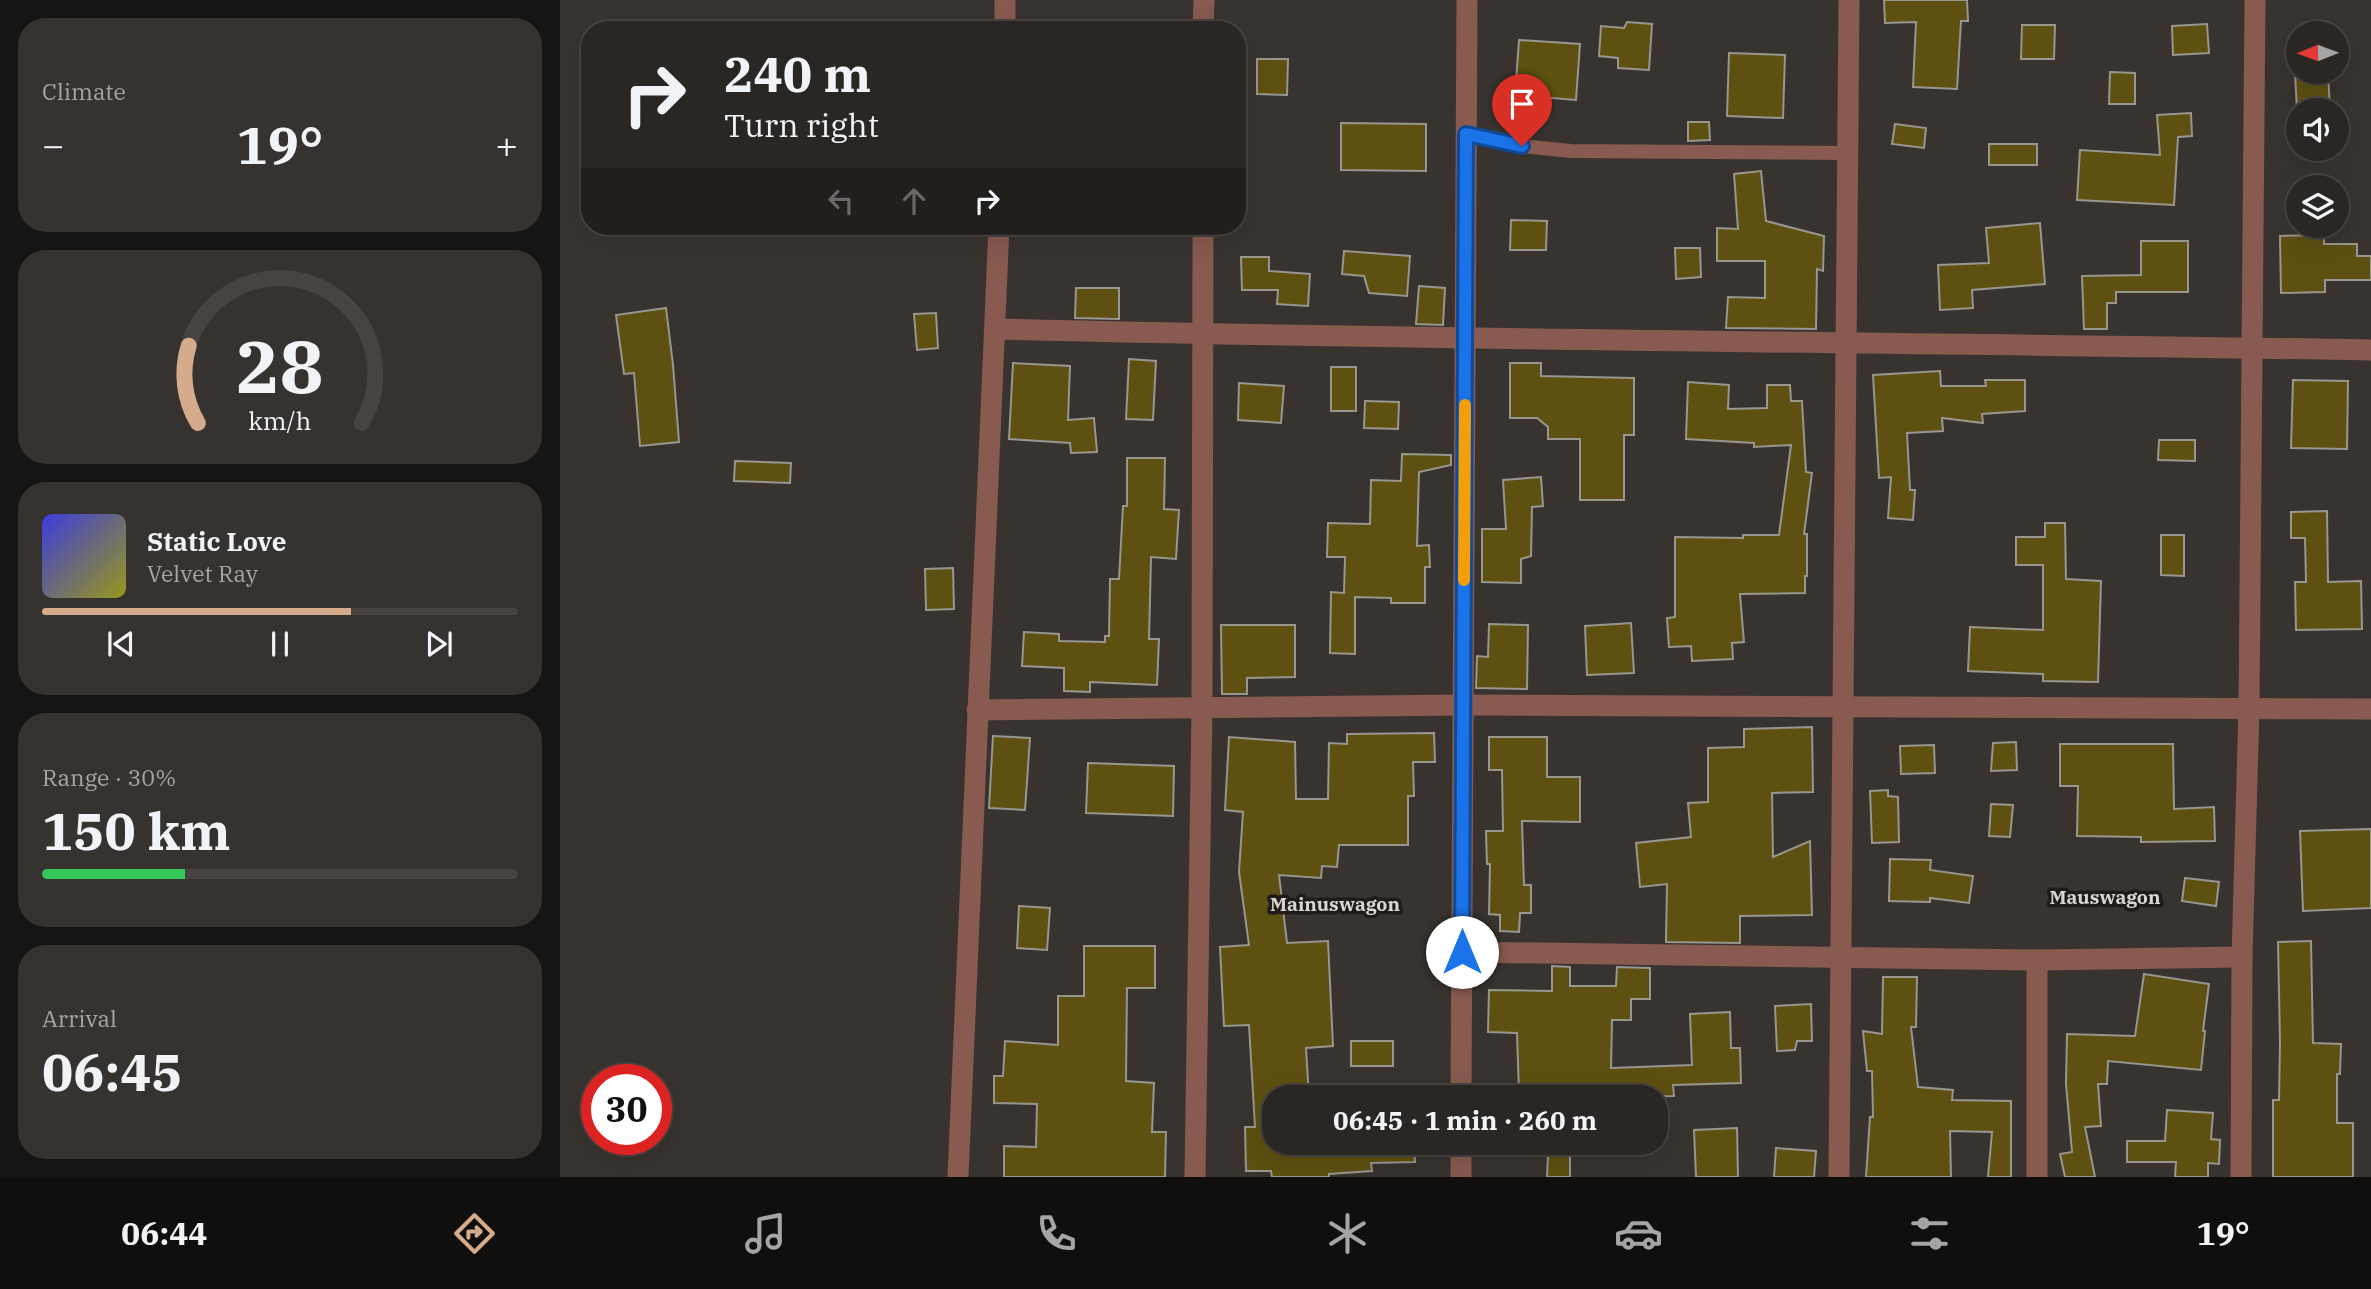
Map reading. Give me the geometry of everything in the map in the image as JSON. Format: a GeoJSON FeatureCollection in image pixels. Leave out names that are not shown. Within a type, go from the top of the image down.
{"type":"FeatureCollection","features":[{"type":"Feature","properties":{"kind":"street"},"geometry":{"type":"LineString","coordinates":[[1005,21],[1006,0]]}},
{"type":"Feature","properties":{"kind":"street"},"geometry":{"type":"LineString","coordinates":[[1203,21],[1204,0]]}},
{"type":"Feature","properties":{"kind":"street"},"geometry":{"type":"LineString","coordinates":[[1461,1085],[1467,0]]}},
{"type":"Feature","properties":{"kind":"street"},"geometry":{"type":"LineString","coordinates":[[1839,1177],[1849,0]]}},
{"type":"Feature","properties":{"kind":"street"},"geometry":{"type":"LineString","coordinates":[[2241,1177],[2242,957],[2249,708],[2255,0]]}},
{"type":"Feature","properties":{"kind":"street"},"geometry":{"type":"LineString","coordinates":[[958,1177],[999,235]]}},
{"type":"Feature","properties":{"kind":"street"},"geometry":{"type":"LineString","coordinates":[[1195,1177],[1202,707],[1203,235]]}},
{"type":"Feature","properties":{"kind":"street"},"geometry":{"type":"LineString","coordinates":[[996,329],[1465,340],[1846,342],[2371,350]]}},
{"type":"Feature","properties":{"kind":"street"},"geometry":{"type":"LineString","coordinates":[[977,710],[1463,705],[2371,709]]}},
{"type":"Feature","properties":{"kind":"street"},"geometry":{"type":"LineString","coordinates":[[1462,952],[2037,960],[2242,957]]}},
{"type":"Feature","properties":{"kind":"street"},"geometry":{"type":"LineString","coordinates":[[2037,960],[2037,1177]]}},
{"type":"Feature","properties":{"kind":"street"},"geometry":{"type":"LineString","coordinates":[[1461,1155],[1461,1177]]}},
{"type":"Feature","properties":{"kind":"lane"},"geometry":{"type":"LineString","coordinates":[[1466,134],[1522,146],[1571,151],[1848,153]]}},
{"type":"Feature","properties":{"kind":"building"},"geometry":{"type":"Polygon","coordinates":[[[1884,0],[1967,0],[1968,21],[1961,21],[1957,89],[1913,87],[1916,22],[1885,23],[1884,0]]]}},
{"type":"Feature","properties":{"kind":"building"},"geometry":{"type":"Polygon","coordinates":[[[1627,22],[1652,24],[1649,70],[1618,68],[1618,58],[1599,56],[1601,26],[1624,28],[1627,22]]]}},
{"type":"Feature","properties":{"kind":"building"},"geometry":{"type":"Polygon","coordinates":[[[2207,24],[2209,53],[2173,55],[2172,26],[2207,24]]]}},
{"type":"Feature","properties":{"kind":"building"},"geometry":{"type":"Polygon","coordinates":[[[2022,25],[2055,25],[2054,59],[2021,59],[2022,25]]]}},
{"type":"Feature","properties":{"kind":"building"},"geometry":{"type":"Polygon","coordinates":[[[1519,40],[1580,44],[1576,100],[1515,95],[1519,40]]]}},
{"type":"Feature","properties":{"kind":"building"},"geometry":{"type":"Polygon","coordinates":[[[1729,53],[1785,55],[1783,118],[1727,116],[1729,53]]]}},
{"type":"Feature","properties":{"kind":"building"},"geometry":{"type":"Polygon","coordinates":[[[1257,59],[1288,59],[1287,95],[1257,94],[1257,59]]]}},
{"type":"Feature","properties":{"kind":"building"},"geometry":{"type":"Polygon","coordinates":[[[2110,72],[2135,73],[2135,104],[2109,104],[2110,72]]]}},
{"type":"Feature","properties":{"kind":"building"},"geometry":{"type":"Polygon","coordinates":[[[2296,84],[2329,84],[2329,98],[2296,98],[2296,84]]]}},
{"type":"Feature","properties":{"kind":"building"},"geometry":{"type":"Polygon","coordinates":[[[2191,113],[2192,136],[2178,137],[2174,205],[2077,200],[2080,150],[2160,155],[2157,115],[2191,113]]]}},
{"type":"Feature","properties":{"kind":"building"},"geometry":{"type":"Polygon","coordinates":[[[1688,122],[1709,122],[1710,140],[1688,141],[1688,122]]]}},
{"type":"Feature","properties":{"kind":"building"},"geometry":{"type":"Polygon","coordinates":[[[1341,123],[1426,124],[1426,171],[1341,170],[1341,123]]]}},
{"type":"Feature","properties":{"kind":"building"},"geometry":{"type":"Polygon","coordinates":[[[1895,124],[1926,128],[1924,148],[1892,144],[1895,124]]]}},
{"type":"Feature","properties":{"kind":"building"},"geometry":{"type":"Polygon","coordinates":[[[1989,144],[2037,144],[2037,165],[1989,165],[1989,144]]]}},
{"type":"Feature","properties":{"kind":"building"},"geometry":{"type":"Polygon","coordinates":[[[1761,171],[1766,221],[1824,236],[1823,271],[1817,269],[1816,329],[1726,328],[1728,297],[1765,298],[1765,261],[1717,261],[1717,228],[1738,229],[1734,174],[1761,171]]]}},
{"type":"Feature","properties":{"kind":"building"},"geometry":{"type":"Polygon","coordinates":[[[1511,220],[1547,221],[1546,250],[1510,250],[1511,220]]]}},
{"type":"Feature","properties":{"kind":"building"},"geometry":{"type":"Polygon","coordinates":[[[2040,223],[2045,284],[1972,290],[1973,308],[1940,310],[1938,265],[1989,263],[1986,228],[2040,223]]]}},
{"type":"Feature","properties":{"kind":"building"},"geometry":{"type":"Polygon","coordinates":[[[2280,236],[2324,238],[2324,244],[2357,244],[2357,256],[2371,256],[2371,280],[2325,280],[2325,292],[2281,293],[2280,236]]]}},
{"type":"Feature","properties":{"kind":"building"},"geometry":{"type":"Polygon","coordinates":[[[2141,241],[2188,241],[2188,292],[2116,292],[2116,303],[2107,303],[2107,329],[2084,329],[2082,276],[2141,275],[2141,241]]]}},
{"type":"Feature","properties":{"kind":"building"},"geometry":{"type":"Polygon","coordinates":[[[1675,248],[1700,248],[1701,277],[1676,279],[1675,248]]]}},
{"type":"Feature","properties":{"kind":"building"},"geometry":{"type":"Polygon","coordinates":[[[1344,251],[1410,256],[1407,296],[1369,293],[1364,276],[1342,274],[1344,251]]]}},
{"type":"Feature","properties":{"kind":"building"},"geometry":{"type":"Polygon","coordinates":[[[1241,257],[1269,257],[1269,271],[1310,274],[1308,306],[1277,304],[1278,290],[1242,290],[1241,257]]]}},
{"type":"Feature","properties":{"kind":"building"},"geometry":{"type":"Polygon","coordinates":[[[1419,286],[1445,288],[1443,325],[1416,324],[1419,286]]]}},
{"type":"Feature","properties":{"kind":"building"},"geometry":{"type":"Polygon","coordinates":[[[1076,288],[1119,288],[1119,319],[1075,318],[1076,288]]]}},
{"type":"Feature","properties":{"kind":"building"},"geometry":{"type":"Polygon","coordinates":[[[666,308],[679,442],[640,446],[634,373],[624,374],[616,315],[666,308]]]}},
{"type":"Feature","properties":{"kind":"building"},"geometry":{"type":"Polygon","coordinates":[[[936,313],[938,348],[917,350],[914,314],[936,313]]]}},
{"type":"Feature","properties":{"kind":"building"},"geometry":{"type":"Polygon","coordinates":[[[1129,359],[1156,361],[1153,420],[1126,419],[1129,359]]]}},
{"type":"Feature","properties":{"kind":"building"},"geometry":{"type":"Polygon","coordinates":[[[1013,363],[1070,366],[1068,420],[1094,418],[1097,452],[1071,453],[1070,443],[1009,439],[1013,363]]]}},
{"type":"Feature","properties":{"kind":"building"},"geometry":{"type":"Polygon","coordinates":[[[1510,363],[1541,363],[1541,376],[1634,378],[1634,435],[1624,435],[1624,500],[1580,500],[1580,439],[1548,439],[1548,427],[1537,418],[1510,418],[1510,363]]]}},
{"type":"Feature","properties":{"kind":"building"},"geometry":{"type":"Polygon","coordinates":[[[1331,367],[1356,367],[1356,411],[1331,411],[1331,367]]]}},
{"type":"Feature","properties":{"kind":"building"},"geometry":{"type":"Polygon","coordinates":[[[1940,371],[1941,386],[1986,386],[1985,380],[2025,380],[2025,411],[1982,414],[1983,423],[1942,418],[1943,431],[1907,433],[1910,490],[1915,490],[1913,520],[1888,518],[1891,477],[1879,478],[1873,375],[1940,371]]]}},
{"type":"Feature","properties":{"kind":"building"},"geometry":{"type":"Polygon","coordinates":[[[2293,380],[2348,381],[2347,449],[2291,448],[2293,380]]]}},
{"type":"Feature","properties":{"kind":"building"},"geometry":{"type":"Polygon","coordinates":[[[1688,382],[1729,385],[1728,409],[1767,408],[1767,385],[1790,385],[1791,401],[1802,401],[1806,472],[1812,473],[1804,534],[1807,534],[1805,593],[1740,594],[1744,642],[1732,643],[1733,659],[1692,661],[1691,646],[1669,647],[1667,618],[1675,617],[1675,537],[1743,538],[1743,535],[1779,535],[1791,445],[1754,447],[1754,443],[1686,439],[1688,382]]]}},
{"type":"Feature","properties":{"kind":"building"},"geometry":{"type":"Polygon","coordinates":[[[1239,383],[1284,386],[1281,423],[1238,420],[1239,383]]]}},
{"type":"Feature","properties":{"kind":"building"},"geometry":{"type":"Polygon","coordinates":[[[1365,401],[1399,402],[1398,429],[1364,428],[1365,401]]]}},
{"type":"Feature","properties":{"kind":"building"},"geometry":{"type":"Polygon","coordinates":[[[2159,440],[2195,440],[2195,461],[2158,460],[2159,440]]]}},
{"type":"Feature","properties":{"kind":"building"},"geometry":{"type":"Polygon","coordinates":[[[1402,454],[1451,455],[1451,465],[1419,472],[1417,546],[1429,545],[1430,567],[1425,567],[1425,603],[1391,603],[1391,598],[1355,597],[1355,654],[1330,653],[1331,592],[1344,593],[1345,557],[1327,557],[1328,523],[1370,524],[1371,480],[1401,481],[1402,454]]]}},
{"type":"Feature","properties":{"kind":"building"},"geometry":{"type":"Polygon","coordinates":[[[1127,458],[1165,458],[1164,509],[1179,510],[1176,559],[1151,557],[1149,639],[1159,639],[1157,685],[1090,682],[1090,692],[1064,691],[1064,668],[1022,666],[1024,632],[1059,634],[1059,641],[1105,642],[1105,636],[1109,636],[1110,579],[1119,579],[1123,506],[1127,506],[1127,458]]]}},
{"type":"Feature","properties":{"kind":"building"},"geometry":{"type":"Polygon","coordinates":[[[735,461],[791,463],[790,483],[734,481],[735,461]]]}},
{"type":"Feature","properties":{"kind":"building"},"geometry":{"type":"Polygon","coordinates":[[[1541,477],[1543,506],[1532,507],[1531,556],[1521,559],[1521,583],[1482,582],[1482,529],[1506,529],[1503,480],[1541,477]]]}},
{"type":"Feature","properties":{"kind":"building"},"geometry":{"type":"Polygon","coordinates":[[[2327,511],[2328,582],[2361,581],[2362,629],[2296,630],[2295,582],[2306,582],[2305,538],[2291,538],[2291,512],[2327,511]]]}},
{"type":"Feature","properties":{"kind":"building"},"geometry":{"type":"Polygon","coordinates":[[[2045,523],[2065,523],[2066,579],[2101,581],[2098,682],[2043,681],[2043,674],[1968,671],[1970,627],[2043,630],[2043,565],[2016,565],[2016,537],[2045,537],[2045,523]]]}},
{"type":"Feature","properties":{"kind":"building"},"geometry":{"type":"Polygon","coordinates":[[[2161,535],[2184,535],[2184,576],[2161,575],[2161,535]]]}},
{"type":"Feature","properties":{"kind":"building"},"geometry":{"type":"Polygon","coordinates":[[[953,568],[954,609],[926,610],[925,569],[953,568]]]}},
{"type":"Feature","properties":{"kind":"building"},"geometry":{"type":"Polygon","coordinates":[[[1631,623],[1634,673],[1587,675],[1585,626],[1631,623]]]}},
{"type":"Feature","properties":{"kind":"building"},"geometry":{"type":"Polygon","coordinates":[[[1489,624],[1528,625],[1527,689],[1476,688],[1477,656],[1488,657],[1489,624]]]}},
{"type":"Feature","properties":{"kind":"building"},"geometry":{"type":"Polygon","coordinates":[[[1221,625],[1295,625],[1295,677],[1247,678],[1247,694],[1222,694],[1221,625]]]}},
{"type":"Feature","properties":{"kind":"building"},"geometry":{"type":"Polygon","coordinates":[[[1812,727],[1813,792],[1772,793],[1773,857],[1810,841],[1812,915],[1740,916],[1740,943],[1666,942],[1667,884],[1640,887],[1636,843],[1691,837],[1688,803],[1708,802],[1708,748],[1744,747],[1744,729],[1812,727]]]}},
{"type":"Feature","properties":{"kind":"building"},"geometry":{"type":"Polygon","coordinates":[[[1434,733],[1435,762],[1413,762],[1414,796],[1408,796],[1408,845],[1339,845],[1337,867],[1322,866],[1321,878],[1279,875],[1287,943],[1328,941],[1333,1046],[1306,1048],[1308,1085],[1262,1085],[1262,1155],[1415,1155],[1415,1162],[1371,1163],[1372,1171],[1329,1174],[1329,1177],[1272,1177],[1271,1171],[1246,1171],[1245,1127],[1255,1127],[1249,1025],[1224,1026],[1220,947],[1249,945],[1239,872],[1243,812],[1225,810],[1229,737],[1295,742],[1296,799],[1328,799],[1329,743],[1347,744],[1347,734],[1434,733]]]}},
{"type":"Feature","properties":{"kind":"building"},"geometry":{"type":"Polygon","coordinates":[[[993,736],[1030,738],[1025,810],[989,808],[993,736]]]}},
{"type":"Feature","properties":{"kind":"building"},"geometry":{"type":"Polygon","coordinates":[[[1489,737],[1547,737],[1547,777],[1580,777],[1580,822],[1522,821],[1524,885],[1531,885],[1531,913],[1520,913],[1519,932],[1500,931],[1500,915],[1489,914],[1490,864],[1487,864],[1486,831],[1503,831],[1502,770],[1489,770],[1489,737]]]}},
{"type":"Feature","properties":{"kind":"building"},"geometry":{"type":"Polygon","coordinates":[[[2016,742],[2017,770],[1991,771],[1993,743],[2016,742]]]}},
{"type":"Feature","properties":{"kind":"building"},"geometry":{"type":"Polygon","coordinates":[[[2060,744],[2173,744],[2174,809],[2214,807],[2215,841],[2141,842],[2141,837],[2077,836],[2078,786],[2060,786],[2060,744]]]}},
{"type":"Feature","properties":{"kind":"building"},"geometry":{"type":"Polygon","coordinates":[[[1934,745],[1935,773],[1901,774],[1900,746],[1934,745]]]}},
{"type":"Feature","properties":{"kind":"building"},"geometry":{"type":"Polygon","coordinates":[[[1088,763],[1174,766],[1173,816],[1086,813],[1088,763]]]}},
{"type":"Feature","properties":{"kind":"building"},"geometry":{"type":"Polygon","coordinates":[[[1888,790],[1888,796],[1898,797],[1899,842],[1872,843],[1870,791],[1888,790]]]}},
{"type":"Feature","properties":{"kind":"building"},"geometry":{"type":"Polygon","coordinates":[[[1991,804],[2013,805],[2010,837],[1989,836],[1991,804]]]}},
{"type":"Feature","properties":{"kind":"building"},"geometry":{"type":"Polygon","coordinates":[[[2371,829],[2371,908],[2303,911],[2300,831],[2371,829]]]}},
{"type":"Feature","properties":{"kind":"building"},"geometry":{"type":"Polygon","coordinates":[[[1890,859],[1931,860],[1930,870],[1973,876],[1969,903],[1930,898],[1930,902],[1889,901],[1890,859]]]}},
{"type":"Feature","properties":{"kind":"building"},"geometry":{"type":"Polygon","coordinates":[[[2185,878],[2219,882],[2216,906],[2182,901],[2185,878]]]}},
{"type":"Feature","properties":{"kind":"building"},"geometry":{"type":"Polygon","coordinates":[[[1019,906],[1050,908],[1047,950],[1017,948],[1019,906]]]}},
{"type":"Feature","properties":{"kind":"building"},"geometry":{"type":"Polygon","coordinates":[[[2311,941],[2313,1043],[2341,1044],[2340,1074],[2337,1074],[2337,1123],[2353,1123],[2353,1177],[2273,1177],[2273,1100],[2279,1100],[2278,942],[2311,941]]]}},
{"type":"Feature","properties":{"kind":"building"},"geometry":{"type":"Polygon","coordinates":[[[1084,946],[1155,946],[1155,988],[1127,988],[1126,1081],[1154,1083],[1152,1132],[1166,1132],[1165,1177],[1004,1177],[1004,1146],[1036,1147],[1037,1104],[994,1103],[994,1076],[1003,1076],[1005,1041],[1058,1045],[1058,996],[1084,996],[1084,946]]]}},
{"type":"Feature","properties":{"kind":"building"},"geometry":{"type":"Polygon","coordinates":[[[1552,966],[1570,967],[1570,986],[1616,986],[1617,967],[1650,968],[1650,999],[1631,999],[1631,1020],[1612,1020],[1611,1068],[1692,1065],[1690,1014],[1730,1012],[1731,1048],[1740,1048],[1741,1083],[1673,1085],[1674,1096],[1668,1096],[1668,1085],[1519,1085],[1517,1033],[1488,1032],[1489,990],[1552,991],[1552,966]]]}},
{"type":"Feature","properties":{"kind":"building"},"geometry":{"type":"Polygon","coordinates":[[[2144,974],[2209,984],[2201,1070],[2108,1061],[2107,1084],[2098,1084],[2101,1126],[2085,1127],[2095,1177],[2065,1177],[2060,1154],[2072,1152],[2066,1084],[2067,1034],[2135,1036],[2144,974]]]}},
{"type":"Feature","properties":{"kind":"building"},"geometry":{"type":"Polygon","coordinates":[[[1883,977],[1917,977],[1916,1027],[1911,1027],[1918,1087],[1953,1090],[1952,1100],[2011,1101],[2011,1177],[1988,1177],[1992,1132],[1950,1131],[1951,1177],[1866,1177],[1870,1117],[1873,1117],[1872,1071],[1867,1071],[1863,1031],[1882,1034],[1883,977]]]}},
{"type":"Feature","properties":{"kind":"building"},"geometry":{"type":"Polygon","coordinates":[[[1811,1004],[1812,1041],[1797,1041],[1795,1050],[1777,1051],[1775,1006],[1811,1004]]]}},
{"type":"Feature","properties":{"kind":"building"},"geometry":{"type":"Polygon","coordinates":[[[1351,1041],[1393,1041],[1393,1066],[1351,1066],[1351,1041]]]}},
{"type":"Feature","properties":{"kind":"building"},"geometry":{"type":"Polygon","coordinates":[[[2167,1110],[2213,1113],[2211,1139],[2220,1140],[2219,1164],[2208,1163],[2208,1177],[2175,1177],[2176,1162],[2127,1162],[2127,1141],[2165,1141],[2167,1110]]]}},
{"type":"Feature","properties":{"kind":"building"},"geometry":{"type":"Polygon","coordinates":[[[1737,1128],[1738,1177],[1696,1177],[1694,1130],[1737,1128]]]}},
{"type":"Feature","properties":{"kind":"building"},"geometry":{"type":"Polygon","coordinates":[[[1776,1148],[1816,1151],[1814,1177],[1774,1177],[1776,1148]]]}},
{"type":"Feature","properties":{"kind":"building"},"geometry":{"type":"Polygon","coordinates":[[[1548,1155],[1570,1155],[1570,1177],[1547,1177],[1548,1155]]]}},
{"type":"Feature","properties":{"kind":"slow traffic"},"geometry":{"type":"LineString","coordinates":[[1464,580],[1465,405]]}},
{"type":"Feature","properties":{"kind":"district","name":"Mauswagon"},"geometry":{"type":"Point","coordinates":[2105,897]}},
{"type":"Feature","properties":{"kind":"district","name":"Mainuswagon"},"geometry":{"type":"Point","coordinates":[1335,904]}},
{"type":"Feature","properties":{"kind":"route"},"geometry":{"type":"LineString","coordinates":[[1462,952],[1466,134],[1522,146]]}}]}
